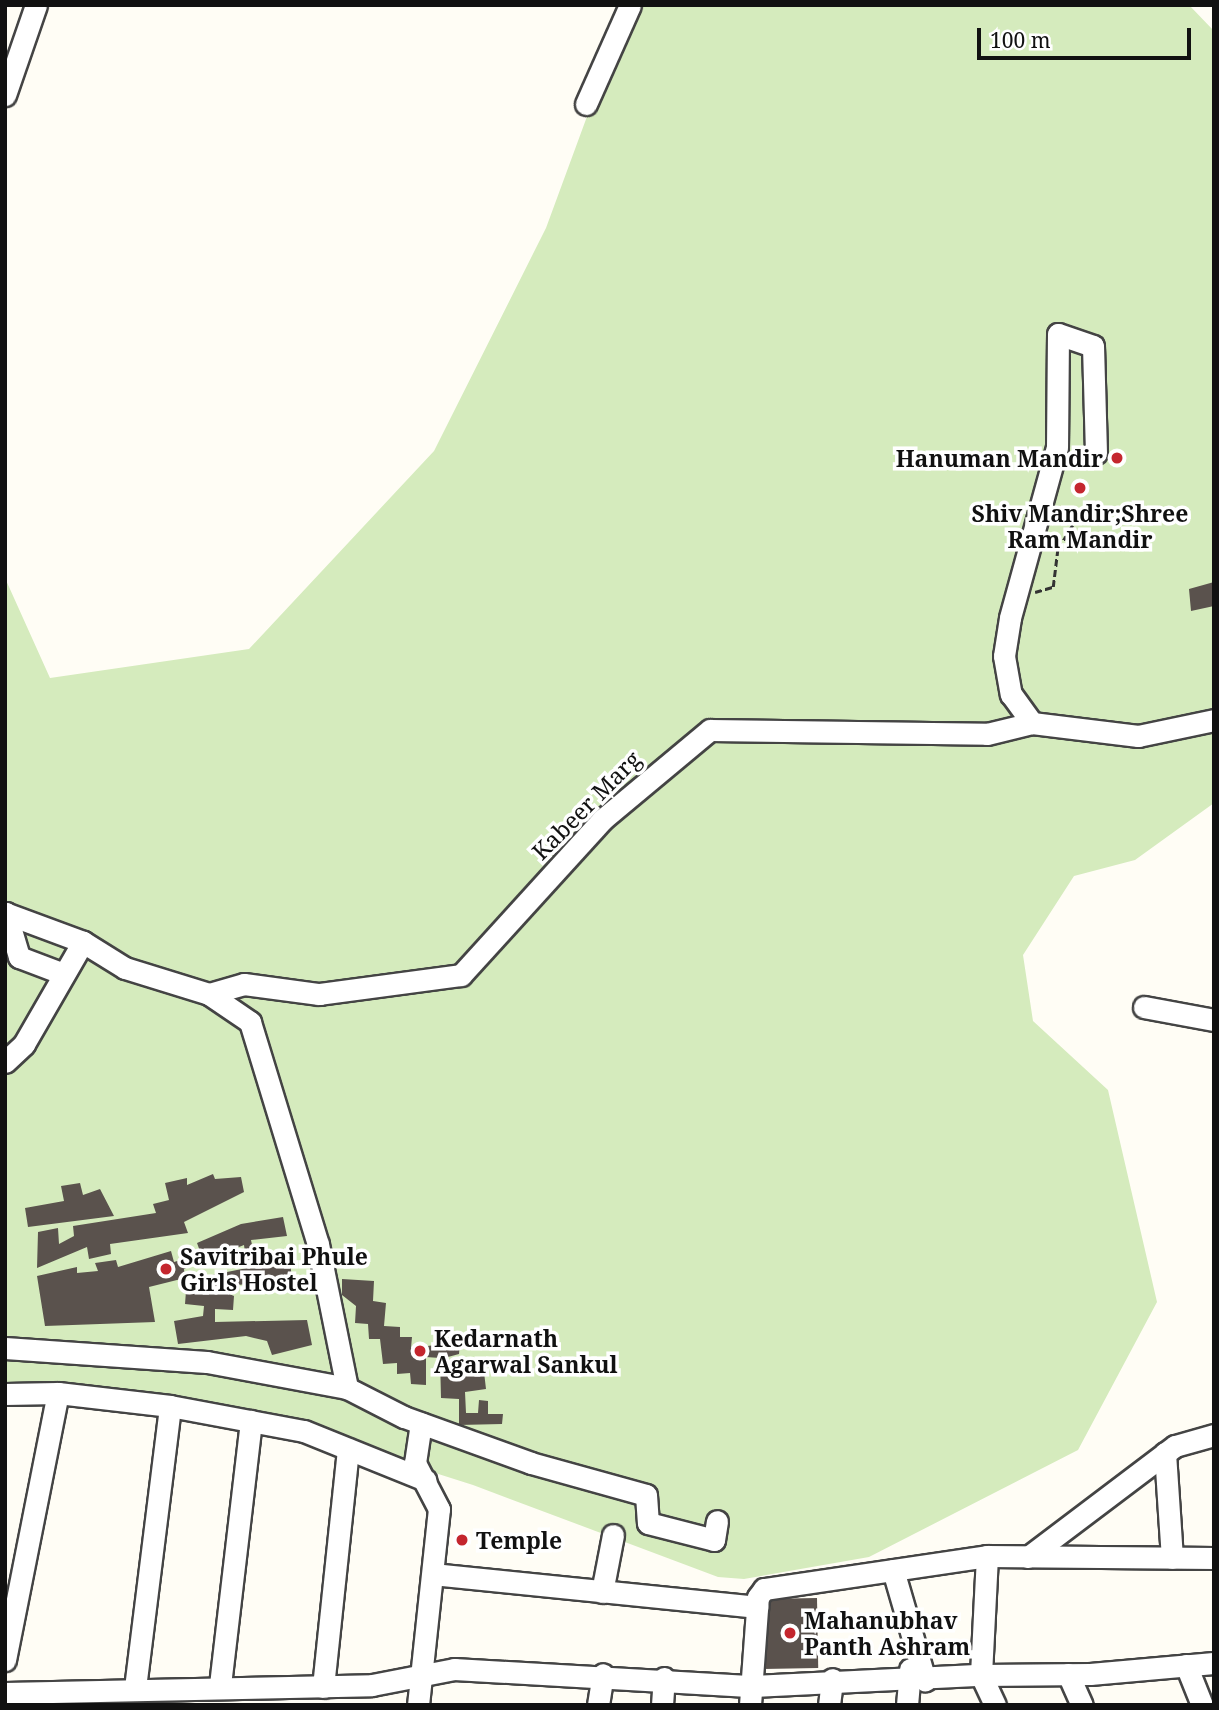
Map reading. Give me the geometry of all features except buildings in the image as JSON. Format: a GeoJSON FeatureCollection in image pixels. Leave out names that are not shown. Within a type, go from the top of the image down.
{"type":"FeatureCollection","features":[{"type":"Feature","properties":{"kind":"street"},"geometry":{"type":"LineString","coordinates":[[5,95],[36,5]]}},
{"type":"Feature","properties":{"kind":"street"},"geometry":{"type":"LineString","coordinates":[[586,104],[629,5]]}},
{"type":"Feature","properties":{"kind":"street"},"geometry":{"type":"LineString","coordinates":[[1096,453],[1098,370],[1093,346],[1058,334],[1057,447],[1015,596],[1004,656],[1011,694],[1031,723],[1138,736],[1214,720]]}},
{"type":"Feature","properties":{"kind":"street","name":"Kabeer Marg"},"geometry":{"type":"LineString","coordinates":[[209,994],[244,984],[319,994],[461,975],[603,819],[710,730],[986,734],[1031,723]]}},
{"type":"Feature","properties":{"kind":"street"},"geometry":{"type":"LineString","coordinates":[[6,913],[83,942],[125,968],[209,994],[250,1022],[268,1069],[318,1244],[347,1388]]}},
{"type":"Feature","properties":{"kind":"street"},"geometry":{"type":"LineString","coordinates":[[6,913],[19,957],[64,974]]}},
{"type":"Feature","properties":{"kind":"street"},"geometry":{"type":"LineString","coordinates":[[5,1062],[23,1044],[83,942]]}},
{"type":"Feature","properties":{"kind":"street"},"geometry":{"type":"LineString","coordinates":[[1144,1007],[1214,1020]]}},
{"type":"Feature","properties":{"kind":"street"},"geometry":{"type":"LineString","coordinates":[[5,1348],[207,1362],[347,1388],[421,1423],[646,1495],[648,1523],[683,1535],[715,1540],[717,1521]]}},
{"type":"Feature","properties":{"kind":"street"},"geometry":{"type":"LineString","coordinates":[[5,1394],[58,1393],[170,1406],[304,1431],[425,1480]]}},
{"type":"Feature","properties":{"kind":"street"},"geometry":{"type":"LineString","coordinates":[[5,1660],[58,1393]]}},
{"type":"Feature","properties":{"kind":"street"},"geometry":{"type":"LineString","coordinates":[[135,1688],[170,1406]]}},
{"type":"Feature","properties":{"kind":"street"},"geometry":{"type":"LineString","coordinates":[[220,1685],[251,1421]]}},
{"type":"Feature","properties":{"kind":"street"},"geometry":{"type":"LineString","coordinates":[[418,1705],[439,1509],[415,1463],[421,1423]]}},
{"type":"Feature","properties":{"kind":"street"},"geometry":{"type":"LineString","coordinates":[[1028,1557],[1165,1453],[1214,1435]]}},
{"type":"Feature","properties":{"kind":"street"},"geometry":{"type":"LineString","coordinates":[[323,1687],[348,1449]]}},
{"type":"Feature","properties":{"kind":"street"},"geometry":{"type":"LineString","coordinates":[[1165,1453],[1172,1558]]}},
{"type":"Feature","properties":{"kind":"street"},"geometry":{"type":"LineString","coordinates":[[602,1592],[613,1535]]}},
{"type":"Feature","properties":{"kind":"street"},"geometry":{"type":"LineString","coordinates":[[987,1556],[981,1675],[995,1705]]}},
{"type":"Feature","properties":{"kind":"street"},"geometry":{"type":"LineString","coordinates":[[752,1695],[757,1607],[764,1590],[987,1556],[1214,1559]]}},
{"type":"Feature","properties":{"kind":"street"},"geometry":{"type":"LineString","coordinates":[[893,1570],[915,1644],[916,1681],[907,1705]]}},
{"type":"Feature","properties":{"kind":"street"},"geometry":{"type":"LineString","coordinates":[[433,1574],[757,1607]]}},
{"type":"Feature","properties":{"kind":"street"},"geometry":{"type":"LineString","coordinates":[[5,1693],[220,1685],[323,1687],[423,1673],[603,1674],[664,1678],[752,1695],[832,1679],[916,1681],[981,1675],[1068,1674],[1214,1663]]}},
{"type":"Feature","properties":{"kind":"street"},"geometry":{"type":"LineString","coordinates":[[1186,1665],[1202,1705]]}},
{"type":"Feature","properties":{"kind":"street"},"geometry":{"type":"LineString","coordinates":[[598,1705],[603,1674]]}},
{"type":"Feature","properties":{"kind":"street"},"geometry":{"type":"LineString","coordinates":[[1068,1674],[1082,1705]]}},
{"type":"Feature","properties":{"kind":"street"},"geometry":{"type":"LineString","coordinates":[[662,1705],[664,1678]]}},
{"type":"Feature","properties":{"kind":"street"},"geometry":{"type":"LineString","coordinates":[[829,1705],[832,1679]]}},
{"type":"Feature","properties":{"kind":"path"},"geometry":{"type":"LineString","coordinates":[[1015,596],[1053,587],[1058,549],[1087,501]]}},
{"type":"Feature","properties":{"kind":"green space"},"geometry":{"type":"Polygon","coordinates":[[[628,5],[1189,5],[1214,31],[1214,803],[1135,860],[1074,876],[1023,955],[1033,1021],[1108,1090],[1157,1302],[1078,1450],[869,1557],[744,1579],[718,1577],[473,1485],[211,1402],[5,1389],[5,578],[50,678],[249,649],[434,451],[546,228],[628,5]]]}},
{"type":"Feature","properties":{"kind":"place","name":"Hanuman Mandir"},"geometry":{"type":"Point","coordinates":[1117,458]}},
{"type":"Feature","properties":{"kind":"place","name":"Shiv Mandir;Shree Ram Mandir"},"geometry":{"type":"Point","coordinates":[1080,488]}},
{"type":"Feature","properties":{"kind":"place","name":"Savitribai Phule Girls Hostel"},"geometry":{"type":"Point","coordinates":[166,1269]}},
{"type":"Feature","properties":{"kind":"place","name":"Kedarnath Agarwal Sankul"},"geometry":{"type":"Point","coordinates":[420,1351]}},
{"type":"Feature","properties":{"kind":"place","name":"Temple"},"geometry":{"type":"Point","coordinates":[462,1540]}},
{"type":"Feature","properties":{"kind":"place","name":"Mahanubhav Panth Ashram"},"geometry":{"type":"Point","coordinates":[790,1633]}}]}
